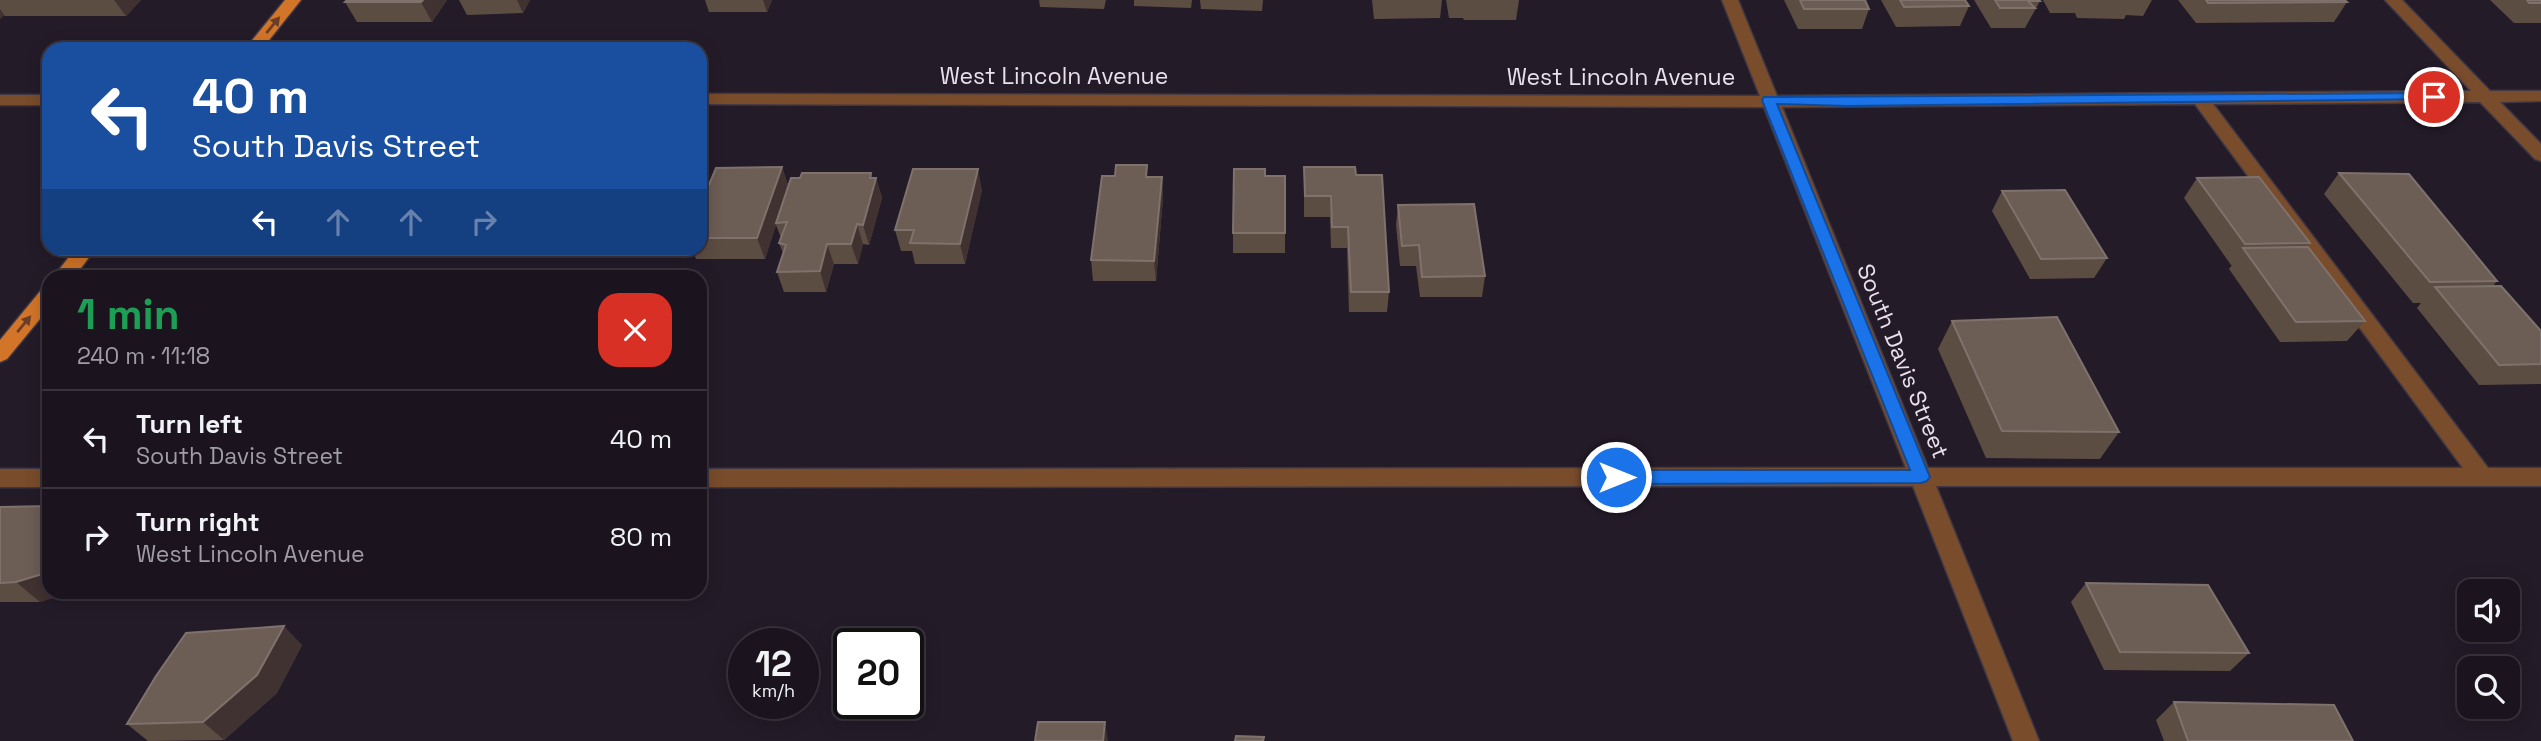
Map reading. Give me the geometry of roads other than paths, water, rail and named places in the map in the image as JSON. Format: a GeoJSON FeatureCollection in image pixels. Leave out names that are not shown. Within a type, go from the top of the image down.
{"type":"FeatureCollection","features":[{"type":"Feature","properties":{"kind":"main road"},"geometry":{"type":"LineString","coordinates":[[259,42],[293,0]]}},
{"type":"Feature","properties":{"kind":"main road"},"geometry":{"type":"LineString","coordinates":[[69,270],[80,256]]}},
{"type":"Feature","properties":{"kind":"main road"},"geometry":{"type":"LineString","coordinates":[[0,354],[42,303]]}},
{"type":"Feature","properties":{"kind":"street","name":"South Davis Street"},"geometry":{"type":"LineString","coordinates":[[1730,0],[2026,741]]}},
{"type":"Feature","properties":{"kind":"street"},"geometry":{"type":"LineString","coordinates":[[2393,0],[2541,155]]}},
{"type":"Feature","properties":{"kind":"street","name":"West Lincoln Avenue"},"geometry":{"type":"LineString","coordinates":[[707,99],[1848,102],[2541,96]]}},
{"type":"Feature","properties":{"kind":"street"},"geometry":{"type":"LineString","coordinates":[[2199,98],[2482,477]]}},
{"type":"Feature","properties":{"kind":"street"},"geometry":{"type":"LineString","coordinates":[[0,100],[42,100]]}},
{"type":"Feature","properties":{"kind":"street"},"geometry":{"type":"LineString","coordinates":[[707,478],[2541,477]]}},
{"type":"Feature","properties":{"kind":"street"},"geometry":{"type":"LineString","coordinates":[[0,478],[42,478]]}}]}
